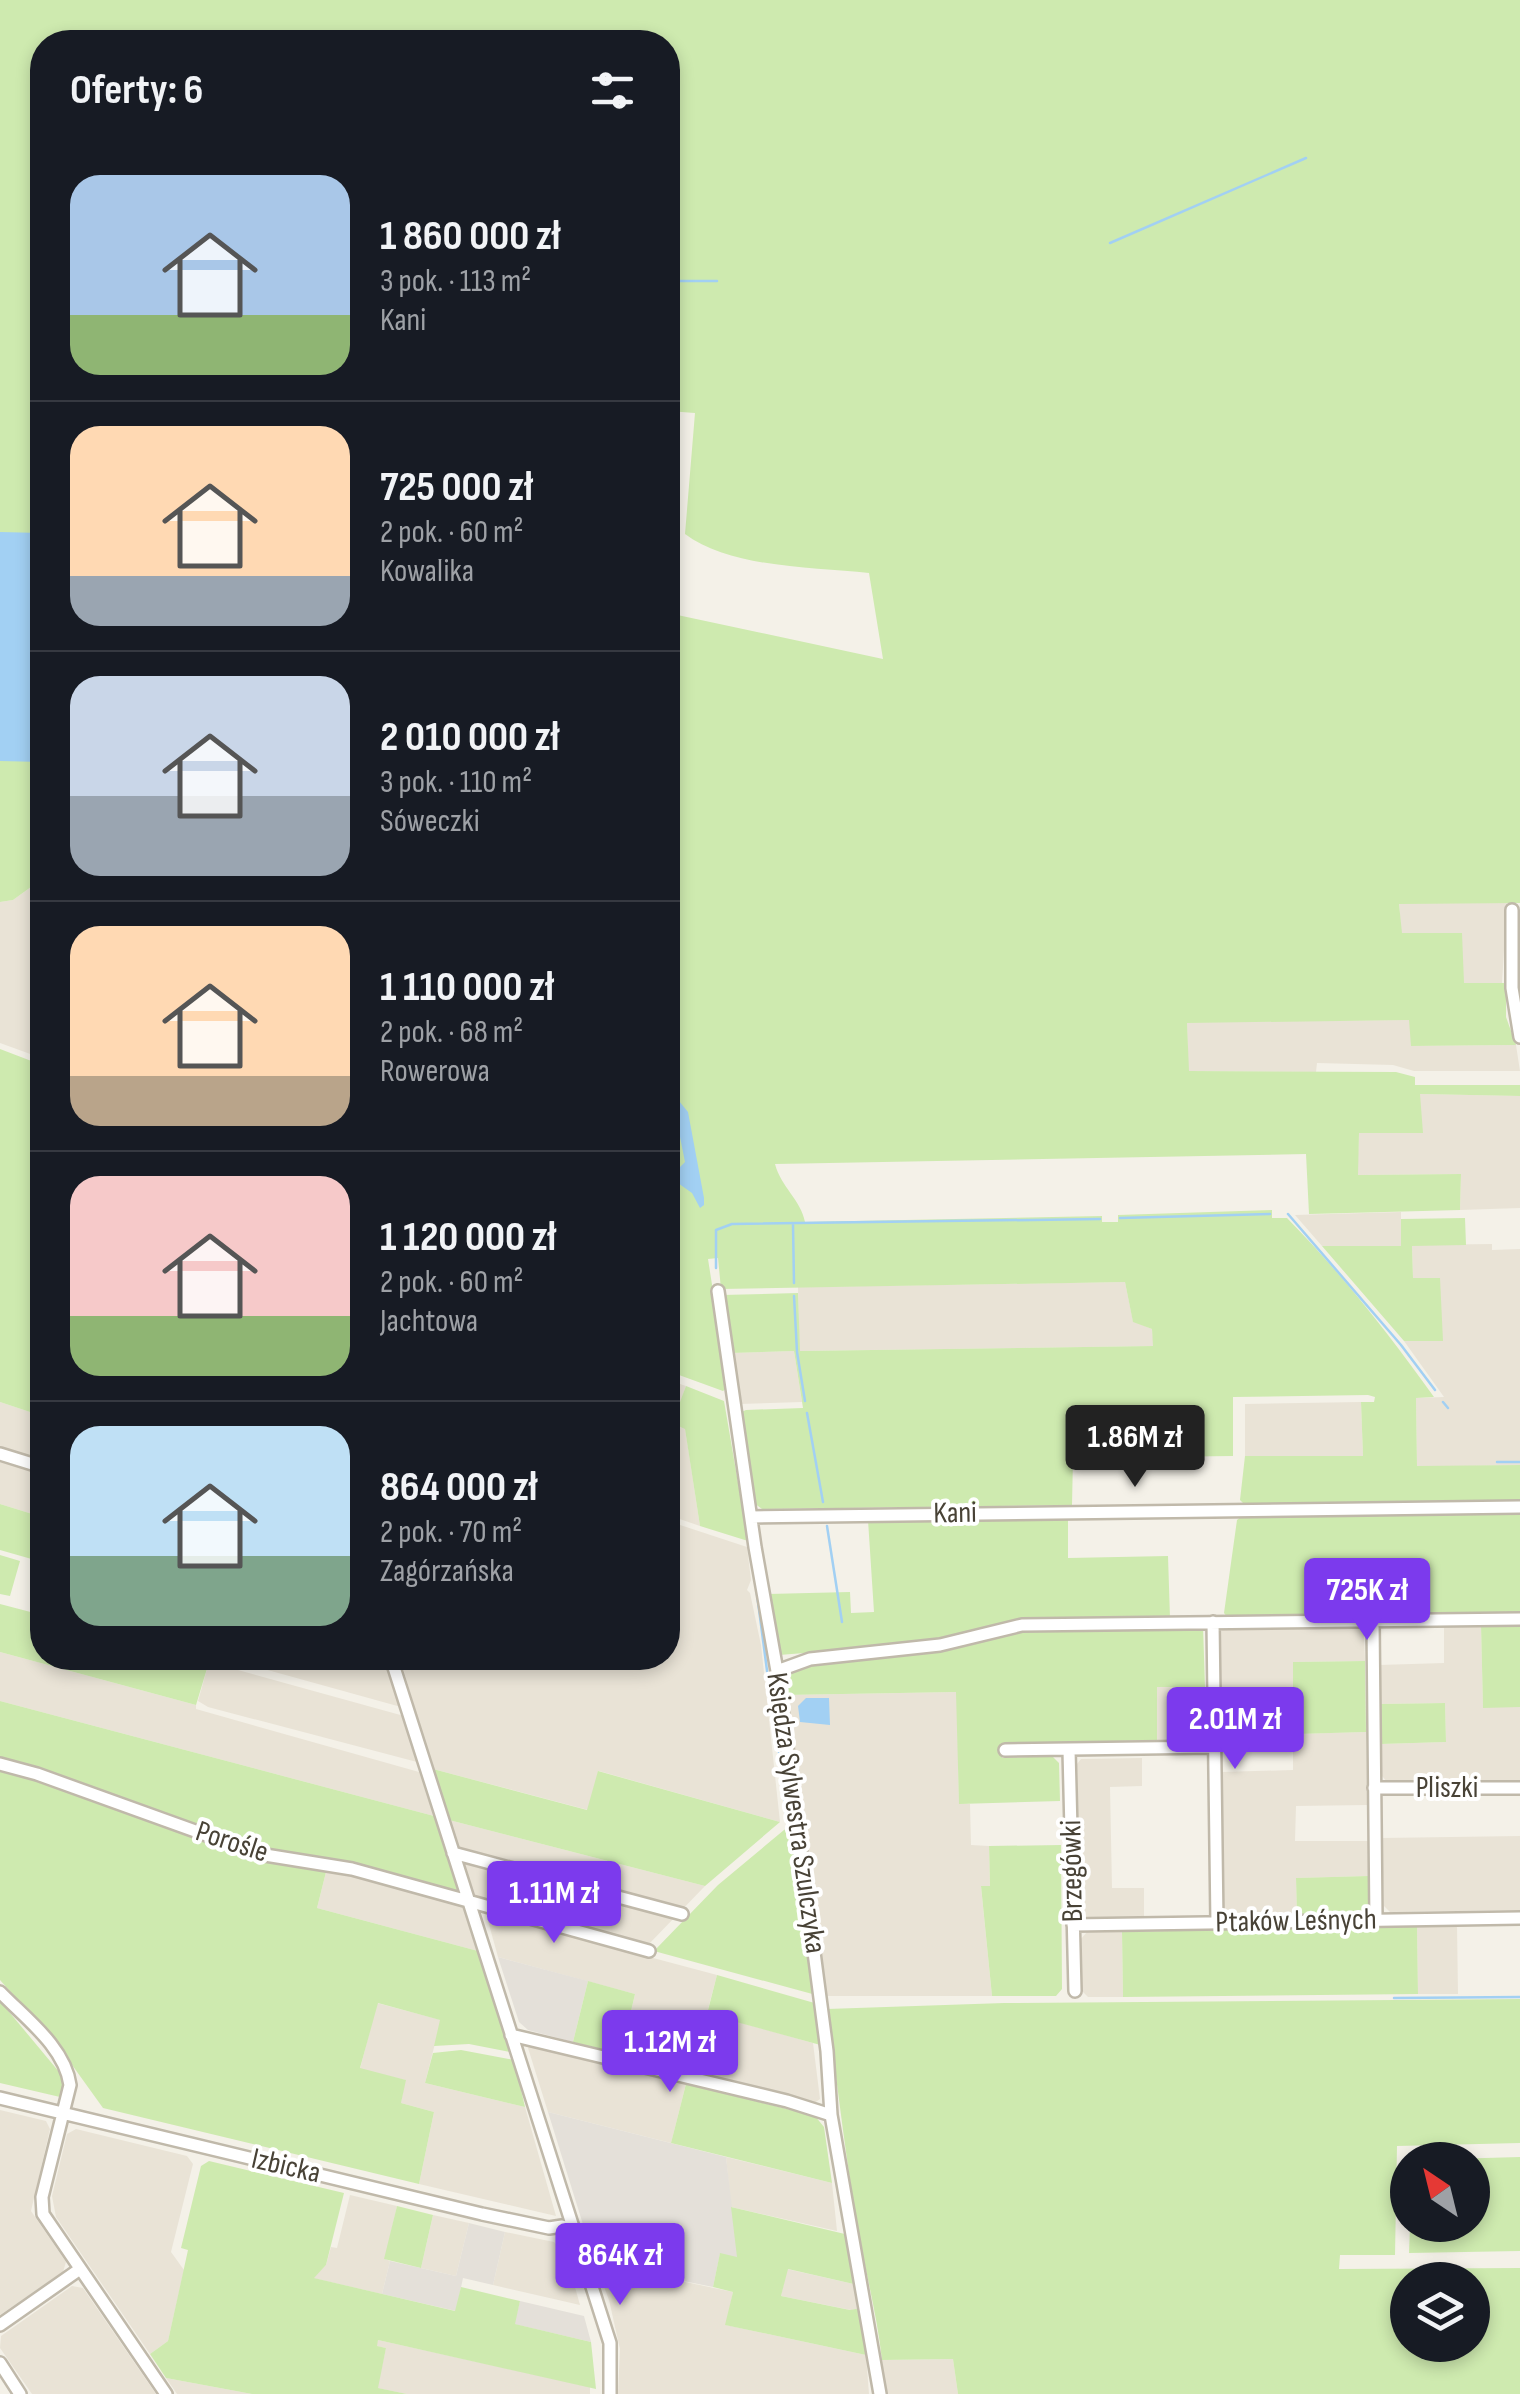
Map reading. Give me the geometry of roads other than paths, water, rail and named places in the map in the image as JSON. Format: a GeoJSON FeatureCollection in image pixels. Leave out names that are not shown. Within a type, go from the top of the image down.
{"type":"FeatureCollection","features":[{"type":"Feature","properties":{"kind":"street"},"geometry":{"type":"LineString","coordinates":[[1512,910],[1512,988],[1520,1037]]}},
{"type":"Feature","properties":{"kind":"street","name":"Księdza Sylwestra Szulczyka"},"geometry":{"type":"LineString","coordinates":[[718,1291],[750,1517],[777,1671],[828,2051],[831,2115],[880,2394]]}},
{"type":"Feature","properties":{"kind":"street"},"geometry":{"type":"LineString","coordinates":[[0,1454],[30,1463]]}},
{"type":"Feature","properties":{"kind":"street","name":"Kani"},"geometry":{"type":"LineString","coordinates":[[750,1517],[1520,1507]]}},
{"type":"Feature","properties":{"kind":"street"},"geometry":{"type":"LineString","coordinates":[[777,1671],[810,1659],[940,1645],[1022,1625],[1520,1619]]}},
{"type":"Feature","properties":{"kind":"street"},"geometry":{"type":"LineString","coordinates":[[1212,1622],[1217,1922]]}},
{"type":"Feature","properties":{"kind":"street"},"geometry":{"type":"LineString","coordinates":[[1373,1622],[1376,1920]]}},
{"type":"Feature","properties":{"kind":"street"},"geometry":{"type":"LineString","coordinates":[[394,1670],[610,2343],[610,2394]]}},
{"type":"Feature","properties":{"kind":"street"},"geometry":{"type":"LineString","coordinates":[[1004,1750],[1214,1747]]}},
{"type":"Feature","properties":{"kind":"street","name":"Brzegówki"},"geometry":{"type":"LineString","coordinates":[[1069,1750],[1074,1991]]}},
{"type":"Feature","properties":{"kind":"street","name":"Porośle"},"geometry":{"type":"LineString","coordinates":[[0,1764],[259,1854],[352,1869],[649,1951]]}},
{"type":"Feature","properties":{"kind":"street","name":"Pliszki"},"geometry":{"type":"LineString","coordinates":[[1374,1788],[1520,1788]]}},
{"type":"Feature","properties":{"kind":"street"},"geometry":{"type":"LineString","coordinates":[[453,1854],[682,1914]]}},
{"type":"Feature","properties":{"kind":"street","name":"Ptaków Leśnych"},"geometry":{"type":"LineString","coordinates":[[1073,1925],[1520,1918]]}},
{"type":"Feature","properties":{"kind":"street"},"geometry":{"type":"LineString","coordinates":[[0,1992],[53,2048],[68,2071],[70,2085],[42,2207],[166,2394]]}},
{"type":"Feature","properties":{"kind":"street"},"geometry":{"type":"LineString","coordinates":[[511,2036],[831,2115]]}},
{"type":"Feature","properties":{"kind":"street","name":"Izbicka"},"geometry":{"type":"LineString","coordinates":[[0,2098],[482,2214],[572,2230]]}},
{"type":"Feature","properties":{"kind":"street"},"geometry":{"type":"LineString","coordinates":[[0,2325],[80,2269]]}},
{"type":"Feature","properties":{"kind":"street"},"geometry":{"type":"LineString","coordinates":[[0,2363],[20,2394]]}},
{"type":"Feature","properties":{"kind":"water"},"geometry":{"type":"Polygon","coordinates":[[[0,532],[30,533],[30,762],[0,761],[0,532]]]}},
{"type":"Feature","properties":{"kind":"water"},"geometry":{"type":"Polygon","coordinates":[[[680,1102],[688,1112],[704,1198],[700,1208],[692,1193],[680,1184],[680,1167],[685,1162],[680,1102]]]}},
{"type":"Feature","properties":{"kind":"water"},"geometry":{"type":"Polygon","coordinates":[[[806,1698],[829,1698],[830,1725],[800,1722],[798,1706],[806,1698]]]}},
{"type":"Feature","properties":{"kind":"waterway"},"geometry":{"type":"LineString","coordinates":[[1110,243],[1306,158]]}},
{"type":"Feature","properties":{"kind":"waterway"},"geometry":{"type":"LineString","coordinates":[[680,281],[717,281]]}},
{"type":"Feature","properties":{"kind":"waterway"},"geometry":{"type":"LineString","coordinates":[[1120,1218],[1270,1214]]}},
{"type":"Feature","properties":{"kind":"waterway"},"geometry":{"type":"LineString","coordinates":[[1288,1214],[1435,1390]]}},
{"type":"Feature","properties":{"kind":"waterway"},"geometry":{"type":"LineString","coordinates":[[716,1268],[716,1230],[732,1224],[1100,1219]]}},
{"type":"Feature","properties":{"kind":"waterway"},"geometry":{"type":"LineString","coordinates":[[793,1225],[794,1283]]}},
{"type":"Feature","properties":{"kind":"waterway"},"geometry":{"type":"LineString","coordinates":[[794,1296],[805,1401]]}},
{"type":"Feature","properties":{"kind":"waterway"},"geometry":{"type":"LineString","coordinates":[[1443,1402],[1448,1408]]}},
{"type":"Feature","properties":{"kind":"waterway"},"geometry":{"type":"LineString","coordinates":[[807,1413],[823,1502]]}},
{"type":"Feature","properties":{"kind":"waterway"},"geometry":{"type":"LineString","coordinates":[[1497,1462],[1520,1462]]}},
{"type":"Feature","properties":{"kind":"waterway"},"geometry":{"type":"LineString","coordinates":[[827,1526],[842,1622]]}},
{"type":"Feature","properties":{"kind":"waterway"},"geometry":{"type":"LineString","coordinates":[[757,1594],[774,1724]]}},
{"type":"Feature","properties":{"kind":"waterway"},"geometry":{"type":"LineString","coordinates":[[777,1738],[782,1772]]}},
{"type":"Feature","properties":{"kind":"waterway"},"geometry":{"type":"LineString","coordinates":[[783,1781],[786,1816]]}},
{"type":"Feature","properties":{"kind":"waterway"},"geometry":{"type":"LineString","coordinates":[[1394,1998],[1520,1997]]}}]}
